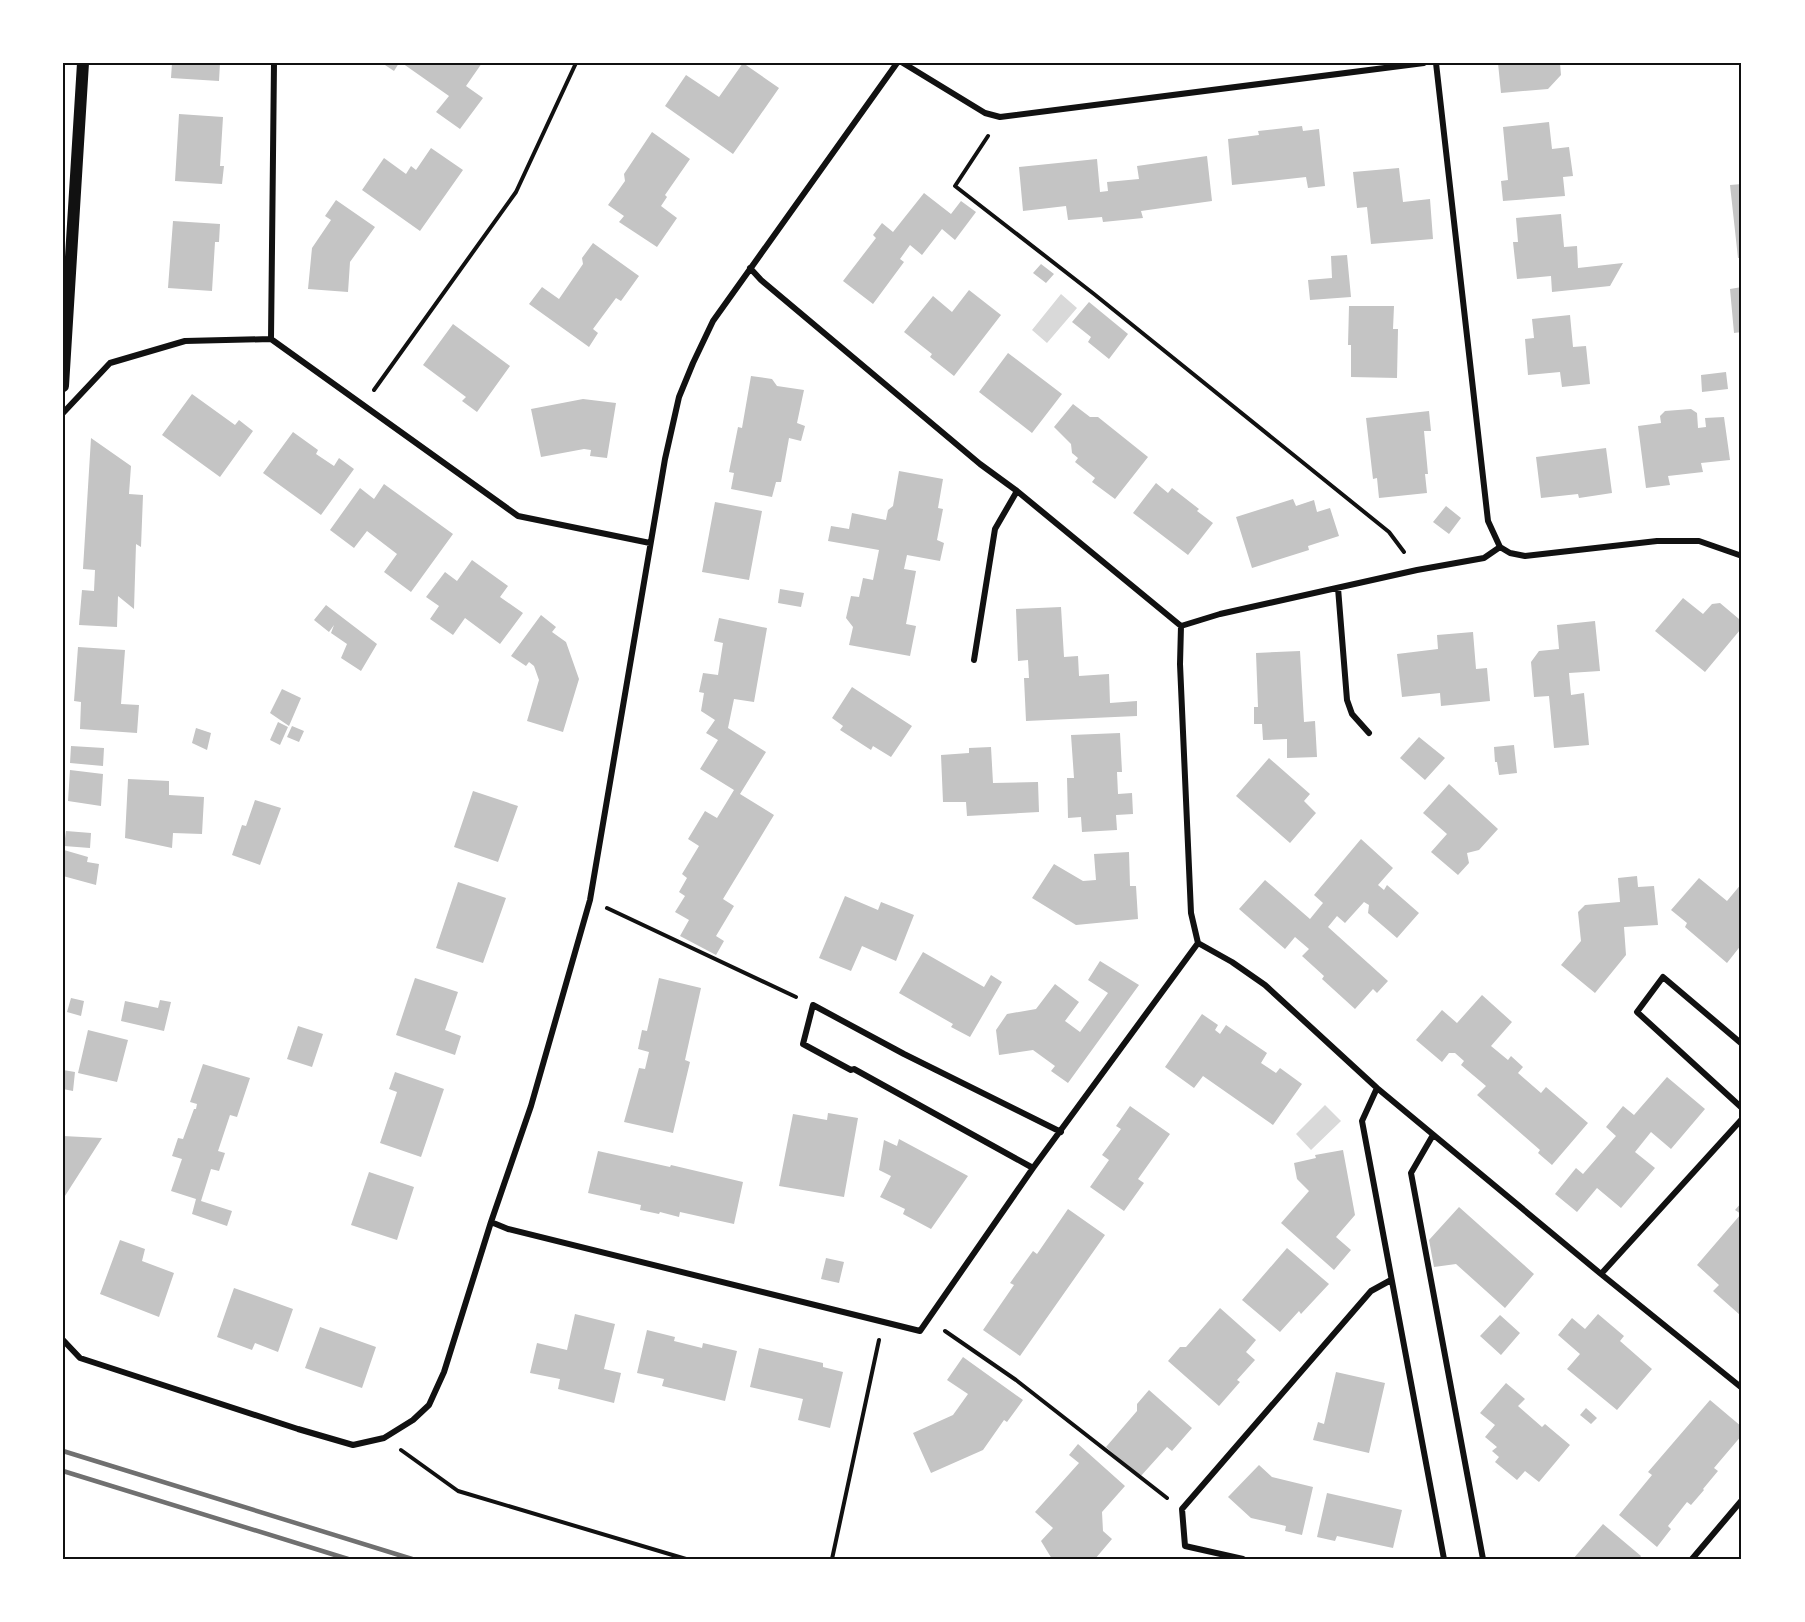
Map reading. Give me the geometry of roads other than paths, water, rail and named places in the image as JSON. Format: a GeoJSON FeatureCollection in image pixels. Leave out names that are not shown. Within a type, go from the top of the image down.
{"type":"FeatureCollection","features":[{"type":"Feature","properties":{"kind":"main road"},"geometry":{"type":"LineString","coordinates":[[63,386],[83,63]]}},
{"type":"Feature","properties":{"kind":"street"},"geometry":{"type":"LineString","coordinates":[[270,339],[274,63]]}},
{"type":"Feature","properties":{"kind":"street"},"geometry":{"type":"LineString","coordinates":[[63,1340],[81,1358],[353,1445],[384,1438],[413,1420],[429,1405],[444,1372],[491,1222],[531,1106],[590,900],[650,543],[679,397],[713,321],[897,63]]}},
{"type":"Feature","properties":{"kind":"street"},"geometry":{"type":"LineString","coordinates":[[903,63],[985,113],[1000,117],[1424,63]]}},
{"type":"Feature","properties":{"kind":"street"},"geometry":{"type":"LineString","coordinates":[[1436,63],[1488,521],[1500,547],[1510,554],[1525,556],[1657,541],[1699,541],[1742,556]]}},
{"type":"Feature","properties":{"kind":"street"},"geometry":{"type":"LineString","coordinates":[[750,268],[761,280],[953,441],[1181,626]]}},
{"type":"Feature","properties":{"kind":"street"},"geometry":{"type":"LineString","coordinates":[[63,413],[111,363],[185,341],[270,339],[518,516],[650,543]]}},
{"type":"Feature","properties":{"kind":"street"},"geometry":{"type":"LineString","coordinates":[[975,660],[995,529],[1017,491]]}},
{"type":"Feature","properties":{"kind":"street"},"geometry":{"type":"LineString","coordinates":[[1181,626],[1220,614],[1417,570],[1484,558],[1500,547]]}},
{"type":"Feature","properties":{"kind":"street"},"geometry":{"type":"LineString","coordinates":[[1338,588],[1347,699],[1352,714],[1369,733]]}},
{"type":"Feature","properties":{"kind":"street"},"geometry":{"type":"LineString","coordinates":[[1181,626],[1180,664],[1191,913],[1198,943],[1232,962],[1265,985],[1377,1088],[1742,1388]]}},
{"type":"Feature","properties":{"kind":"street"},"geometry":{"type":"LineString","coordinates":[[491,1222],[508,1229],[920,1331],[1033,1168],[1198,943]]}},
{"type":"Feature","properties":{"kind":"street"},"geometry":{"type":"LineString","coordinates":[[1742,1044],[1663,976],[1637,1012],[1742,1108]]}},
{"type":"Feature","properties":{"kind":"street"},"geometry":{"type":"LineString","coordinates":[[1033,1168],[854,1069],[851,1070],[804,1044],[813,1005],[904,1054],[1061,1132]]}},
{"type":"Feature","properties":{"kind":"street"},"geometry":{"type":"LineString","coordinates":[[1377,1088],[1362,1122],[1444,1559]]}},
{"type":"Feature","properties":{"kind":"street"},"geometry":{"type":"LineString","coordinates":[[1601,1274],[1742,1119]]}},
{"type":"Feature","properties":{"kind":"street"},"geometry":{"type":"LineString","coordinates":[[1433,1135],[1411,1173],[1483,1559]]}},
{"type":"Feature","properties":{"kind":"street"},"geometry":{"type":"LineString","coordinates":[[1243,1559],[1185,1546],[1182,1509],[1371,1291],[1391,1280]]}},
{"type":"Feature","properties":{"kind":"street"},"geometry":{"type":"LineString","coordinates":[[1692,1559],[1742,1500]]}},
{"type":"Feature","properties":{"kind":"railway"},"geometry":{"type":"LineString","coordinates":[[63,1451],[412,1559]]}},
{"type":"Feature","properties":{"kind":"railway"},"geometry":{"type":"LineString","coordinates":[[63,1471],[348,1559]]}}]}
